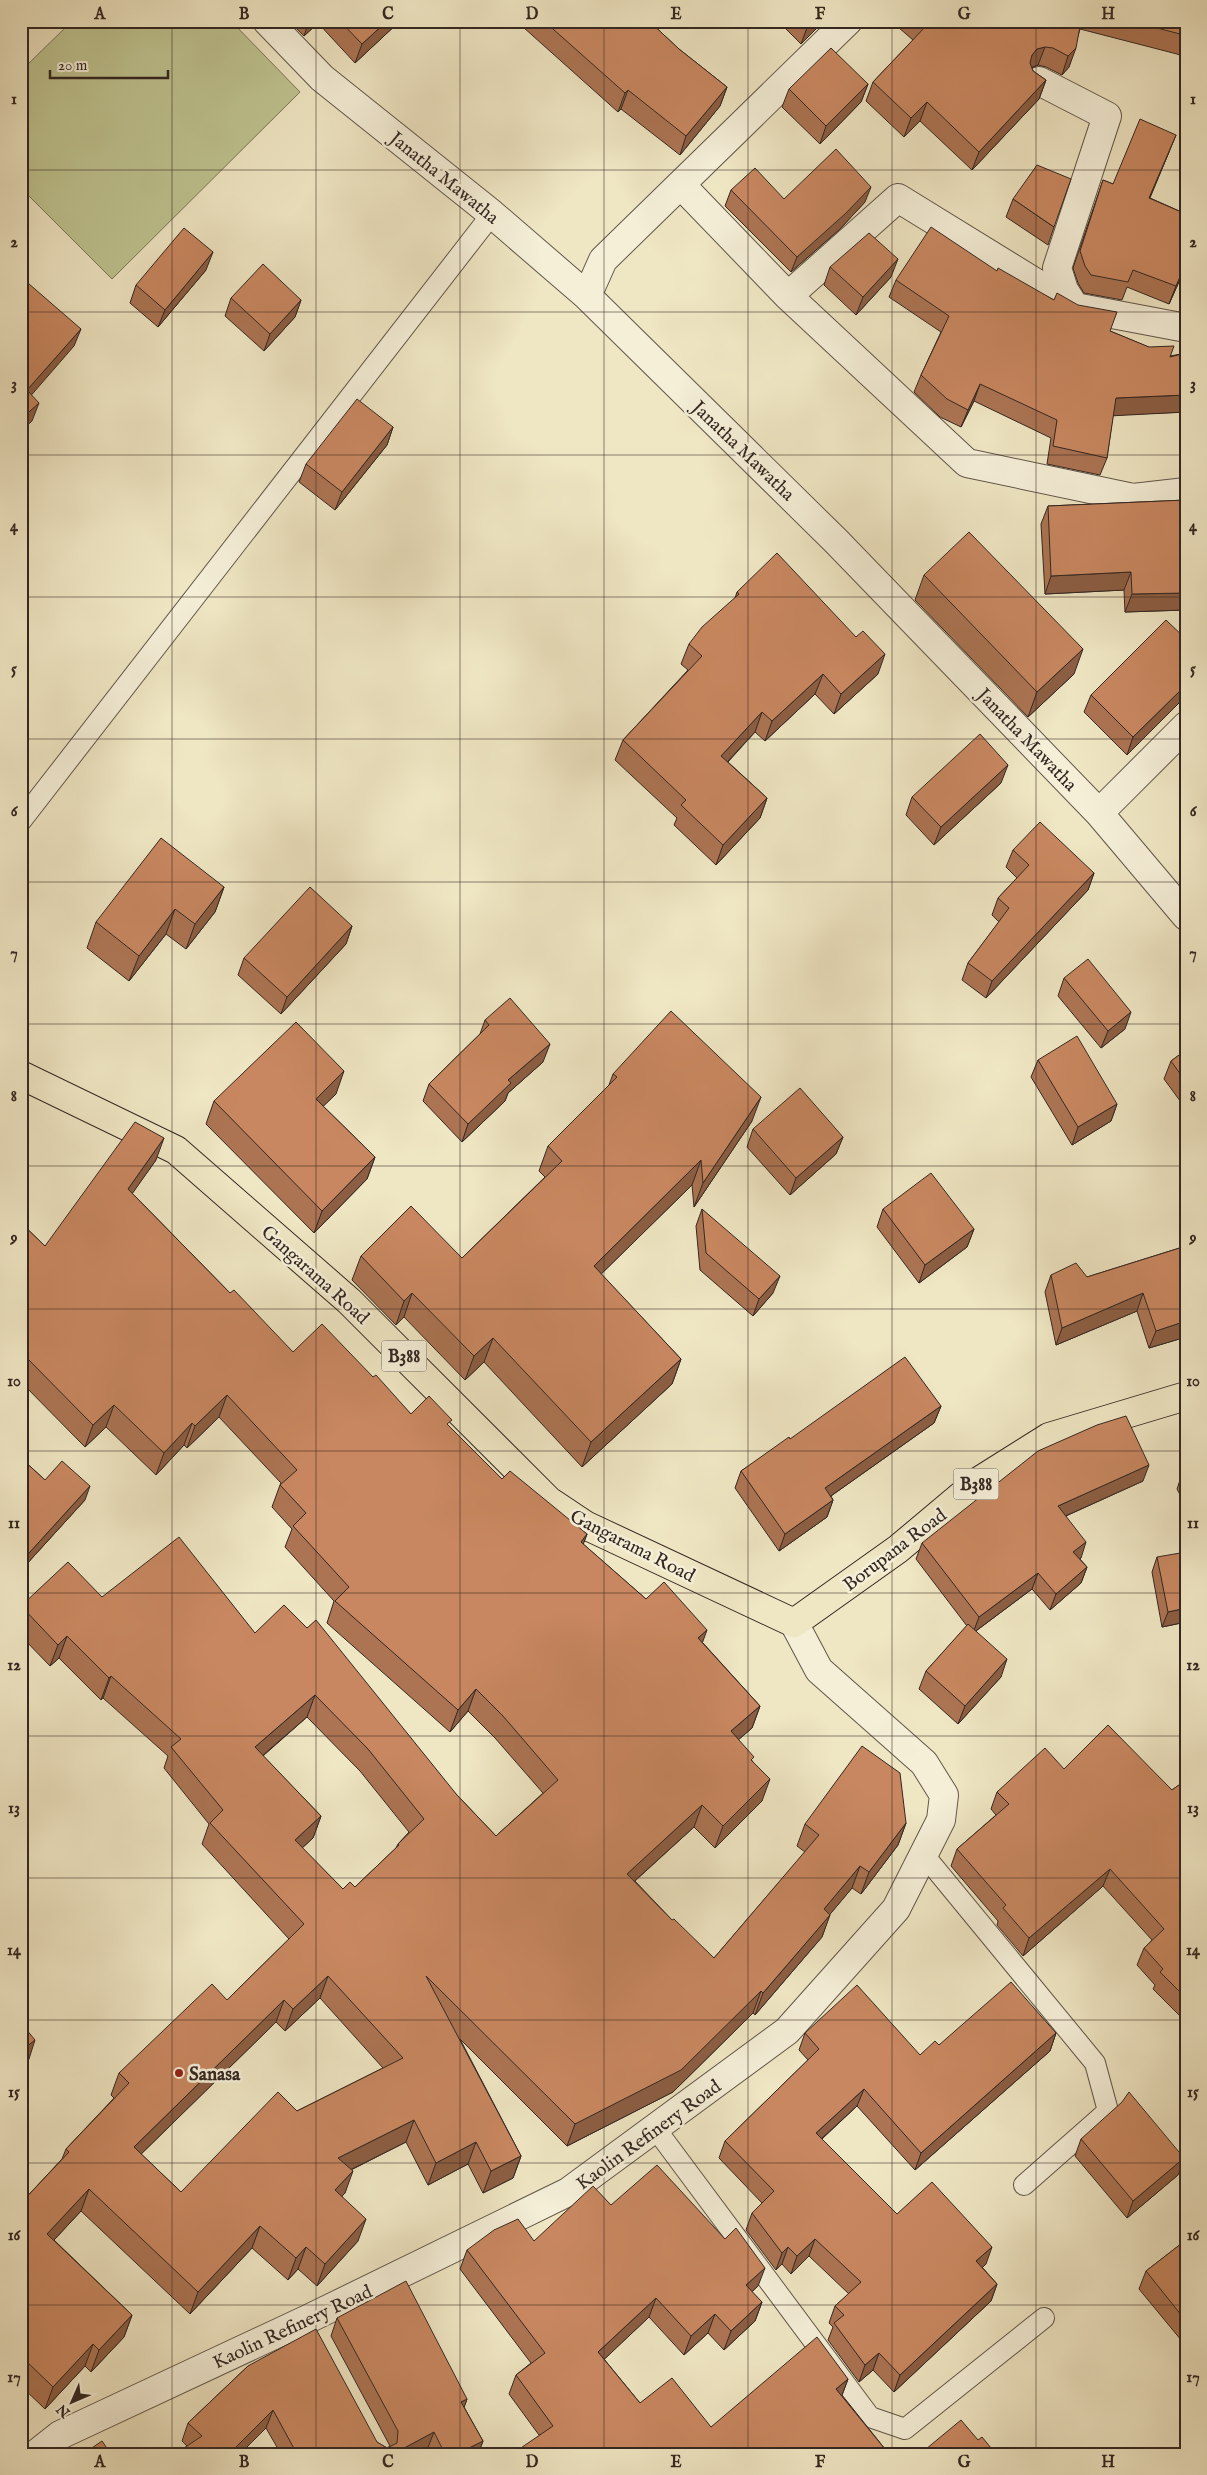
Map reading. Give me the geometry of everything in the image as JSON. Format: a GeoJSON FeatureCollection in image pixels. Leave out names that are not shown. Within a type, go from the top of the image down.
{"type":"FeatureCollection","features":[{"type":"Feature","properties":{"kind":"main road","name":"Gangarama Road"},"geometry":{"type":"LineString","coordinates":[[21,1075],[176,1150],[349,1301],[549,1501],[586,1525],[794,1623]]}},
{"type":"Feature","properties":{"kind":"main road","name":"Borupana Road"},"geometry":{"type":"LineString","coordinates":[[794,1623],[898,1549],[980,1481],[1049,1437],[1186,1396]]}},
{"type":"Feature","properties":{"kind":"street","name":"Janatha Mawatha"},"geometry":{"type":"LineString","coordinates":[[267,21],[322,78],[492,214],[587,296],[836,541],[1099,813],[1186,916]]}},
{"type":"Feature","properties":{"kind":"street"},"geometry":{"type":"LineString","coordinates":[[587,296],[603,260],[848,21]]}},
{"type":"Feature","properties":{"kind":"street"},"geometry":{"type":"LineString","coordinates":[[1039,81],[1106,116],[1057,268],[1064,290],[1075,307]]}},
{"type":"Feature","properties":{"kind":"street"},"geometry":{"type":"LineString","coordinates":[[681,185],[788,296],[967,463],[1134,498],[1186,492]]}},
{"type":"Feature","properties":{"kind":"street"},"geometry":{"type":"LineString","coordinates":[[788,296],[898,198],[1075,307],[1186,328]]}},
{"type":"Feature","properties":{"kind":"street"},"geometry":{"type":"LineString","coordinates":[[1099,813],[1186,726]]}},
{"type":"Feature","properties":{"kind":"street","name":"Kaolin Refinery Road"},"geometry":{"type":"LineString","coordinates":[[36,2454],[60,2435],[313,2328],[568,2192],[787,2032],[896,1909],[941,1820],[944,1795],[924,1763],[819,1670],[794,1623]]}},
{"type":"Feature","properties":{"kind":"lane"},"geometry":{"type":"LineString","coordinates":[[21,821],[492,214]]}},
{"type":"Feature","properties":{"kind":"lane"},"geometry":{"type":"LineString","coordinates":[[924,1855],[1095,2063],[1108,2111],[1024,2185]]}},
{"type":"Feature","properties":{"kind":"lane"},"geometry":{"type":"LineString","coordinates":[[655,2128],[870,2417],[905,2429],[1044,2318]]}},
{"type":"Feature","properties":{"kind":"green space"},"geometry":{"type":"Polygon","coordinates":[[[72,21],[231,21],[300,92],[112,279],[21,188],[21,71],[72,21]]]}},
{"type":"Feature","properties":{"kind":"building"},"geometry":{"type":"Polygon","coordinates":[[[340,21],[387,21],[362,44],[340,21]]]}},
{"type":"Feature","properties":{"kind":"building"},"geometry":{"type":"Polygon","coordinates":[[[544,21],[649,21],[679,49],[727,87],[686,136],[628,90],[625,93],[544,21]]]}},
{"type":"Feature","properties":{"kind":"building"},"geometry":{"type":"Polygon","coordinates":[[[804,21],[812,21],[808,25],[804,21]]]}},
{"type":"Feature","properties":{"kind":"building"},"geometry":{"type":"Polygon","coordinates":[[[920,21],[1081,21],[1076,48],[1068,56],[1053,48],[1045,47],[1037,49],[1032,55],[1030,63],[1033,71],[1046,80],[979,152],[927,102],[911,118],[873,82],[926,26],[920,21]]]}},
{"type":"Feature","properties":{"kind":"building"},"geometry":{"type":"Polygon","coordinates":[[[1130,21],[1186,21],[1186,36],[1184,35],[1130,21]]]}},
{"type":"Feature","properties":{"kind":"building"},"geometry":{"type":"Polygon","coordinates":[[[831,48],[868,84],[826,126],[789,89],[831,48]]]}},
{"type":"Feature","properties":{"kind":"building"},"geometry":{"type":"Polygon","coordinates":[[[1140,119],[1176,135],[1149,198],[1186,214],[1186,263],[1176,286],[1133,270],[1128,282],[1091,275],[1085,266],[1080,251],[1103,180],[1113,184],[1140,119]]]}},
{"type":"Feature","properties":{"kind":"building"},"geometry":{"type":"Polygon","coordinates":[[[836,149],[871,187],[846,213],[797,257],[731,190],[755,168],[784,199],[836,149]]]}},
{"type":"Feature","properties":{"kind":"building"},"geometry":{"type":"Polygon","coordinates":[[[1037,165],[1071,179],[1054,227],[1013,199],[1037,165]]]}},
{"type":"Feature","properties":{"kind":"building"},"geometry":{"type":"Polygon","coordinates":[[[931,227],[997,271],[998,268],[1054,300],[1057,293],[1078,305],[1117,312],[1110,331],[1149,347],[1174,346],[1170,357],[1186,353],[1186,395],[1116,398],[1107,458],[1053,446],[1057,420],[980,384],[968,410],[947,399],[921,375],[949,316],[896,280],[931,227]]]}},
{"type":"Feature","properties":{"kind":"building"},"geometry":{"type":"Polygon","coordinates":[[[184,228],[213,252],[165,310],[136,285],[184,228]]]}},
{"type":"Feature","properties":{"kind":"building"},"geometry":{"type":"Polygon","coordinates":[[[869,233],[898,259],[863,297],[830,267],[869,233]]]}},
{"type":"Feature","properties":{"kind":"building"},"geometry":{"type":"Polygon","coordinates":[[[263,264],[301,300],[270,334],[231,298],[263,264]]]}},
{"type":"Feature","properties":{"kind":"building"},"geometry":{"type":"Polygon","coordinates":[[[21,277],[81,329],[27,390],[39,403],[21,419],[21,277]]]}},
{"type":"Feature","properties":{"kind":"building"},"geometry":{"type":"Polygon","coordinates":[[[357,399],[393,427],[342,492],[306,464],[357,399]]]}},
{"type":"Feature","properties":{"kind":"building"},"geometry":{"type":"Polygon","coordinates":[[[1186,500],[1186,593],[1132,594],[1131,572],[1051,576],[1048,506],[1186,500]]]}},
{"type":"Feature","properties":{"kind":"building"},"geometry":{"type":"Polygon","coordinates":[[[969,532],[1083,649],[1037,692],[924,575],[969,532]]]}},
{"type":"Feature","properties":{"kind":"building"},"geometry":{"type":"Polygon","coordinates":[[[777,553],[856,637],[863,631],[885,654],[841,694],[823,674],[772,721],[762,712],[721,756],[767,798],[723,845],[681,805],[686,800],[623,740],[702,656],[689,644],[702,627],[739,594],[737,592],[777,553]]]}},
{"type":"Feature","properties":{"kind":"building"},"geometry":{"type":"Polygon","coordinates":[[[1166,620],[1186,639],[1186,685],[1133,737],[1091,695],[1166,620]]]}},
{"type":"Feature","properties":{"kind":"building"},"geometry":{"type":"Polygon","coordinates":[[[980,734],[1008,765],[941,827],[912,797],[980,734]]]}},
{"type":"Feature","properties":{"kind":"building"},"geometry":{"type":"Polygon","coordinates":[[[1040,822],[1094,873],[992,981],[968,963],[1009,908],[998,898],[1029,865],[1013,850],[1040,822]]]}},
{"type":"Feature","properties":{"kind":"building"},"geometry":{"type":"Polygon","coordinates":[[[161,838],[224,887],[195,924],[175,909],[139,956],[96,922],[161,838]]]}},
{"type":"Feature","properties":{"kind":"building"},"geometry":{"type":"Polygon","coordinates":[[[310,887],[352,926],[287,997],[244,958],[310,887]]]}},
{"type":"Feature","properties":{"kind":"building"},"geometry":{"type":"Polygon","coordinates":[[[1088,959],[1131,1012],[1108,1031],[1064,978],[1088,959]]]}},
{"type":"Feature","properties":{"kind":"building"},"geometry":{"type":"Polygon","coordinates":[[[510,998],[550,1044],[508,1080],[511,1083],[468,1124],[429,1084],[489,1025],[485,1020],[510,998]]]}},
{"type":"Feature","properties":{"kind":"building"},"geometry":{"type":"Polygon","coordinates":[[[671,1011],[761,1097],[703,1183],[701,1160],[594,1266],[681,1359],[591,1442],[493,1338],[474,1356],[412,1293],[404,1301],[361,1256],[411,1206],[462,1258],[562,1161],[548,1146],[617,1077],[613,1074],[671,1011]]]}},
{"type":"Feature","properties":{"kind":"building"},"geometry":{"type":"Polygon","coordinates":[[[296,1022],[344,1071],[316,1099],[375,1157],[322,1211],[214,1101],[296,1022]]]}},
{"type":"Feature","properties":{"kind":"building"},"geometry":{"type":"Polygon","coordinates":[[[1077,1036],[1117,1104],[1078,1127],[1038,1060],[1077,1036]]]}},
{"type":"Feature","properties":{"kind":"building"},"geometry":{"type":"Polygon","coordinates":[[[1186,1050],[1186,1082],[1171,1061],[1186,1050]]]}},
{"type":"Feature","properties":{"kind":"building"},"geometry":{"type":"Polygon","coordinates":[[[800,1088],[843,1137],[796,1178],[753,1129],[800,1088]]]}},
{"type":"Feature","properties":{"kind":"building"},"geometry":{"type":"Polygon","coordinates":[[[135,1122],[164,1138],[128,1189],[230,1293],[234,1290],[293,1352],[322,1324],[373,1377],[376,1375],[411,1414],[429,1396],[452,1420],[447,1424],[502,1479],[510,1471],[587,1534],[581,1542],[646,1599],[664,1582],[707,1630],[698,1638],[760,1706],[731,1731],[754,1757],[751,1760],[770,1779],[723,1826],[702,1805],[627,1874],[672,1920],[674,1919],[714,1958],[819,1835],[805,1824],[862,1746],[900,1773],[906,1823],[869,1872],[860,1866],[824,1909],[830,1915],[763,1993],[761,1991],[681,2070],[575,2124],[426,1976],[521,2156],[491,2171],[476,2142],[436,2163],[414,2120],[338,2158],[353,2171],[335,2190],[366,2219],[325,2264],[306,2247],[296,2258],[260,2226],[198,2292],[89,2189],[47,2234],[132,2315],[99,2350],[93,2344],[53,2387],[21,2356],[21,2203],[69,2152],[66,2149],[129,2083],[119,2073],[212,1984],[227,2000],[304,1924],[210,1823],[223,1810],[171,1747],[181,1739],[111,1676],[109,1678],[67,1636],[58,1645],[21,1606],[68,1562],[102,1597],[179,1537],[255,1633],[284,1605],[307,1628],[316,1620],[457,1795],[496,1836],[558,1780],[503,1716],[476,1689],[458,1710],[335,1601],[349,1587],[293,1526],[306,1513],[280,1485],[297,1470],[227,1395],[195,1426],[192,1423],[164,1453],[114,1405],[93,1425],[21,1352],[21,1223],[45,1246],[135,1122]],[[315,1695],[255,1747],[321,1816],[295,1840],[343,1889],[350,1882],[355,1887],[424,1819],[368,1749],[315,1695]],[[328,1976],[293,2009],[284,2000],[134,2147],[181,2192],[278,2092],[297,2111],[403,2058],[328,1976]]]}},
{"type":"Feature","properties":{"kind":"building"},"geometry":{"type":"Polygon","coordinates":[[[931,1173],[974,1229],[925,1265],[883,1209],[931,1173]]]}},
{"type":"Feature","properties":{"kind":"building"},"geometry":{"type":"Polygon","coordinates":[[[702,1209],[780,1276],[759,1299],[706,1253],[702,1209]]]}},
{"type":"Feature","properties":{"kind":"building"},"geometry":{"type":"Polygon","coordinates":[[[1186,1246],[1186,1321],[1156,1331],[1143,1293],[1062,1328],[1051,1275],[1076,1263],[1087,1277],[1186,1246]]]}},
{"type":"Feature","properties":{"kind":"building"},"geometry":{"type":"Polygon","coordinates":[[[905,1357],[941,1406],[825,1488],[833,1500],[785,1534],[741,1471],[789,1437],[790,1439],[905,1357]]]}},
{"type":"Feature","properties":{"kind":"building"},"geometry":{"type":"Polygon","coordinates":[[[1126,1416],[1149,1465],[1058,1506],[1086,1542],[1073,1552],[1087,1567],[1056,1594],[1038,1573],[979,1617],[922,1543],[1038,1451],[1097,1425],[1126,1416]]]}},
{"type":"Feature","properties":{"kind":"building"},"geometry":{"type":"Polygon","coordinates":[[[21,1458],[45,1480],[62,1461],[90,1486],[29,1553],[21,1545],[21,1458]]]}},
{"type":"Feature","properties":{"kind":"building"},"geometry":{"type":"Polygon","coordinates":[[[1186,1472],[1186,1481],[1182,1474],[1186,1472]]]}},
{"type":"Feature","properties":{"kind":"building"},"geometry":{"type":"Polygon","coordinates":[[[1186,1552],[1186,1608],[1168,1612],[1157,1557],[1186,1552]]]}},
{"type":"Feature","properties":{"kind":"building"},"geometry":{"type":"Polygon","coordinates":[[[968,1624],[1007,1659],[965,1706],[926,1671],[968,1624]]]}},
{"type":"Feature","properties":{"kind":"building"},"geometry":{"type":"Polygon","coordinates":[[[1108,1725],[1172,1790],[1186,1780],[1186,1998],[1160,1972],[1163,1969],[1144,1948],[1164,1929],[1110,1869],[1029,1938],[1003,1908],[1006,1905],[957,1849],[1009,1804],[997,1792],[1045,1748],[1064,1769],[1108,1725]]]}},
{"type":"Feature","properties":{"kind":"building"},"geometry":{"type":"Polygon","coordinates":[[[1011,1982],[1056,2033],[921,2153],[864,2089],[816,2133],[897,2214],[932,2182],[992,2247],[976,2261],[997,2284],[900,2375],[879,2353],[865,2365],[834,2323],[844,2315],[835,2306],[861,2282],[815,2239],[797,2256],[788,2247],[782,2253],[752,2213],[774,2191],[725,2141],[819,2049],[805,2033],[857,1985],[920,2055],[935,2041],[939,2045],[1011,1982]]]}},
{"type":"Feature","properties":{"kind":"building"},"geometry":{"type":"Polygon","coordinates":[[[21,2023],[35,2040],[21,2051],[21,2023]]]}},
{"type":"Feature","properties":{"kind":"building"},"geometry":{"type":"Polygon","coordinates":[[[21,2092],[25,2096],[21,2100],[21,2092]]]}},
{"type":"Feature","properties":{"kind":"building"},"geometry":{"type":"Polygon","coordinates":[[[1129,2092],[1184,2158],[1133,2201],[1081,2139],[1122,2102],[1129,2092]]]}},
{"type":"Feature","properties":{"kind":"building"},"geometry":{"type":"Polygon","coordinates":[[[657,2165],[725,2239],[736,2228],[765,2268],[746,2285],[762,2302],[731,2331],[715,2314],[691,2336],[656,2298],[598,2352],[640,2403],[672,2378],[711,2427],[817,2337],[848,2379],[836,2389],[889,2454],[512,2454],[553,2426],[516,2375],[545,2353],[467,2250],[494,2230],[518,2219],[534,2241],[593,2186],[611,2205],[657,2165]]]}},
{"type":"Feature","properties":{"kind":"building"},"geometry":{"type":"Polygon","coordinates":[[[1186,2240],[1186,2321],[1146,2271],[1186,2240]]]}},
{"type":"Feature","properties":{"kind":"building"},"geometry":{"type":"Polygon","coordinates":[[[406,2281],[467,2399],[461,2402],[483,2441],[457,2454],[445,2454],[434,2432],[393,2454],[297,2454],[273,2410],[229,2454],[175,2454],[202,2436],[188,2423],[248,2366],[316,2329],[377,2442],[387,2448],[397,2443],[398,2431],[337,2318],[406,2281]]]}},
{"type":"Feature","properties":{"kind":"building"},"geometry":{"type":"Polygon","coordinates":[[[961,2420],[978,2440],[982,2437],[996,2454],[920,2454],[961,2420]]]}},
{"type":"Feature","properties":{"kind":"building"},"geometry":{"type":"Polygon","coordinates":[[[102,2441],[111,2454],[83,2454],[102,2441]]]}},
{"type":"Feature","properties":{"kind":"place","name":"Sanasa"},"geometry":{"type":"Point","coordinates":[179,2073]}}]}
